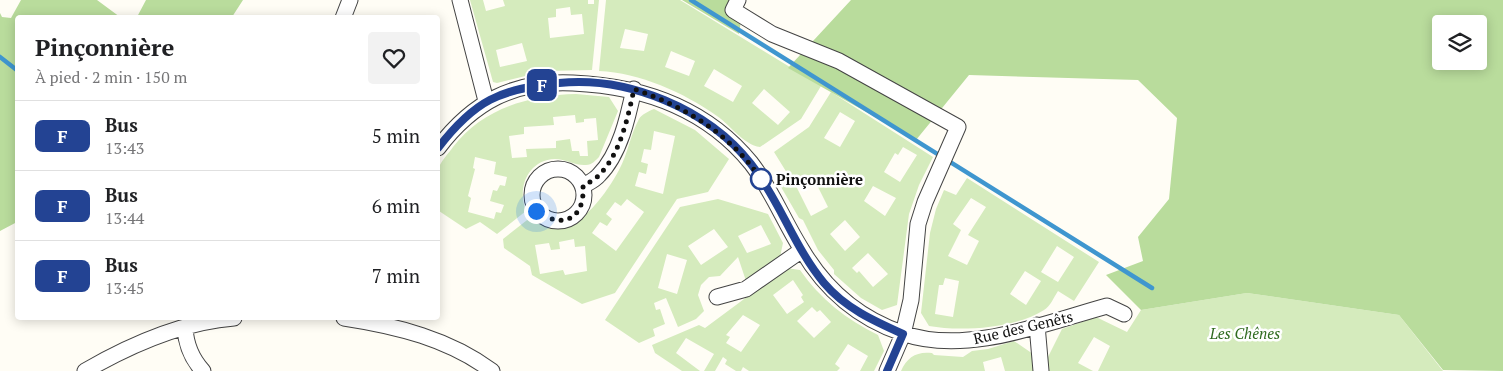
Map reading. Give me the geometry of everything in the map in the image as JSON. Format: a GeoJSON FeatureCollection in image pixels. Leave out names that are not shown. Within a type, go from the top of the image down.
{"type":"FeatureCollection","features":[{"type":"Feature","properties":{"kind":"street"},"geometry":{"type":"LineString","coordinates":[[344,15],[350,0]]}},
{"type":"Feature","properties":{"kind":"street"},"geometry":{"type":"LineString","coordinates":[[460,0],[486,100]]}},
{"type":"Feature","properties":{"kind":"street"},"geometry":{"type":"LineString","coordinates":[[738,0],[733,10],[772,34],[839,60],[958,127],[925,202],[918,224],[911,300],[903,334],[887,371]]}},
{"type":"Feature","properties":{"kind":"street","name":"Rue des Genêts"},"geometry":{"type":"LineString","coordinates":[[440,146],[466,116],[486,100],[510,90],[565,82],[634,89],[683,109],[707,124],[750,163],[769,191],[802,250],[825,284],[845,303],[872,320],[903,334],[927,338],[965,340],[991,337],[1107,306],[1124,314]]}},
{"type":"Feature","properties":{"kind":"street"},"geometry":{"type":"LineString","coordinates":[[583,186],[599,176],[610,161],[629,114],[634,89]]}},
{"type":"Feature","properties":{"kind":"street"},"geometry":{"type":"LineString","coordinates":[[717,297],[746,289],[802,250]]}},
{"type":"Feature","properties":{"kind":"street"},"geometry":{"type":"LineString","coordinates":[[85,371],[116,354],[185,328],[224,320]]}},
{"type":"Feature","properties":{"kind":"street"},"geometry":{"type":"LineString","coordinates":[[371,320],[418,332],[453,348],[492,371]]}},
{"type":"Feature","properties":{"kind":"street"},"geometry":{"type":"LineString","coordinates":[[1037,325],[1041,371]]}},
{"type":"Feature","properties":{"kind":"street"},"geometry":{"type":"LineString","coordinates":[[185,328],[186,344],[203,371]]}},
{"type":"Feature","properties":{"kind":"green space"},"geometry":{"type":"Polygon","coordinates":[[[21,0],[97,0],[117,15],[15,15],[15,223],[0,231],[0,13],[2,17],[11,18],[21,0]]]}},
{"type":"Feature","properties":{"kind":"green space"},"geometry":{"type":"Polygon","coordinates":[[[146,0],[243,0],[233,15],[138,15],[146,0]]]}},
{"type":"Feature","properties":{"kind":"green space"},"geometry":{"type":"Polygon","coordinates":[[[470,0],[483,0],[486,11],[505,6],[503,0],[588,0],[588,4],[594,4],[594,0],[599,0],[592,70],[546,71],[497,83],[493,82],[470,0]],[[570,7],[556,9],[556,17],[548,18],[550,38],[584,34],[582,14],[571,15],[570,7]],[[522,43],[496,50],[500,67],[527,61],[522,43]]]}},
{"type":"Feature","properties":{"kind":"green space"},"geometry":{"type":"Polygon","coordinates":[[[606,0],[680,0],[821,86],[801,119],[760,147],[748,143],[717,116],[676,92],[645,80],[599,71],[606,0]],[[625,29],[620,48],[644,51],[648,34],[625,29]],[[671,51],[665,67],[689,76],[695,61],[671,51]],[[714,69],[704,86],[733,102],[742,86],[714,69]],[[764,89],[752,103],[778,125],[790,112],[764,89]]]}},
{"type":"Feature","properties":{"kind":"green space"},"geometry":{"type":"Polygon","coordinates":[[[682,0],[744,0],[739,34],[682,0]]]}},
{"type":"Feature","properties":{"kind":"green space"},"geometry":{"type":"Polygon","coordinates":[[[851,0],[1503,0],[1503,371],[1443,370],[1399,315],[1247,293],[1141,310],[1106,275],[1143,261],[1138,237],[1169,199],[1177,118],[1138,80],[969,75],[916,140],[788,68],[851,0]]]}},
{"type":"Feature","properties":{"kind":"green space"},"geometry":{"type":"Polygon","coordinates":[[[831,92],[933,157],[919,185],[909,214],[897,305],[882,310],[861,298],[834,274],[834,270],[818,250],[803,220],[799,218],[777,180],[787,173],[774,152],[809,127],[831,92]],[[840,112],[824,138],[840,147],[855,121],[840,112]],[[903,147],[898,155],[895,153],[884,172],[900,182],[917,155],[903,147]],[[812,175],[795,184],[811,216],[828,207],[812,175]],[[873,186],[864,201],[885,216],[896,198],[873,186]],[[845,220],[830,234],[845,251],[860,237],[845,220]],[[868,253],[852,268],[857,273],[859,271],[873,287],[888,274],[868,253]]]}},
{"type":"Feature","properties":{"kind":"green space"},"geometry":{"type":"Polygon","coordinates":[[[576,94],[609,97],[618,111],[597,160],[588,165],[555,159],[537,164],[531,170],[524,185],[523,194],[526,211],[497,234],[480,222],[466,229],[440,212],[440,164],[453,147],[478,123],[492,114],[524,101],[541,97],[576,94]],[[575,115],[553,117],[554,125],[524,127],[524,134],[509,136],[512,158],[527,157],[526,149],[556,148],[556,141],[570,139],[572,151],[579,151],[580,156],[588,156],[587,141],[598,140],[596,118],[584,119],[584,122],[576,123],[575,115]],[[475,157],[473,168],[475,169],[468,196],[471,198],[468,212],[494,219],[496,212],[501,213],[504,205],[490,201],[493,190],[497,191],[500,185],[505,186],[507,177],[494,174],[496,162],[475,157]]]}},
{"type":"Feature","properties":{"kind":"green space"},"geometry":{"type":"Polygon","coordinates":[[[654,109],[695,130],[729,159],[708,192],[677,199],[615,293],[582,304],[532,275],[530,266],[504,248],[503,239],[531,217],[544,226],[557,229],[570,225],[582,218],[594,207],[619,170],[639,119],[654,109]],[[654,131],[651,150],[644,149],[641,162],[648,164],[646,174],[639,172],[635,186],[663,194],[675,136],[654,131]],[[627,199],[621,206],[615,202],[606,214],[612,219],[607,226],[600,222],[592,233],[616,251],[644,212],[627,199]],[[574,239],[559,242],[560,249],[551,250],[549,243],[535,245],[540,274],[563,270],[565,275],[587,271],[585,246],[575,247],[574,239]]]}},
{"type":"Feature","properties":{"kind":"green space"},"geometry":{"type":"Polygon","coordinates":[[[967,178],[1099,262],[1074,301],[1058,291],[1046,309],[1019,321],[1004,325],[957,329],[929,326],[921,313],[930,233],[936,209],[944,190],[956,195],[967,178]],[[971,198],[953,224],[961,230],[948,256],[967,265],[979,241],[968,235],[986,207],[971,198]],[[1057,246],[1041,272],[1058,282],[1074,257],[1057,246]],[[1025,271],[1010,294],[1026,305],[1041,281],[1025,271]],[[945,278],[943,285],[939,285],[935,314],[953,317],[959,281],[945,278]]]}},
{"type":"Feature","properties":{"kind":"green space"},"geometry":{"type":"Polygon","coordinates":[[[718,199],[768,214],[783,243],[780,257],[746,281],[738,257],[720,276],[709,277],[701,285],[698,295],[704,311],[696,319],[678,327],[666,298],[654,303],[656,310],[660,309],[665,324],[653,329],[655,336],[639,343],[605,320],[680,207],[718,199]],[[761,225],[738,236],[747,253],[771,244],[761,225]],[[714,229],[688,246],[701,265],[728,247],[714,229]],[[667,254],[658,288],[677,294],[687,260],[667,254]]]}},
{"type":"Feature","properties":{"kind":"green space"},"geometry":{"type":"Polygon","coordinates":[[[786,268],[800,270],[816,290],[835,308],[856,323],[878,335],[884,351],[874,371],[860,371],[868,356],[848,344],[835,364],[840,368],[837,371],[749,371],[743,367],[741,371],[736,371],[725,364],[727,360],[723,357],[715,371],[704,371],[714,354],[686,338],[676,353],[700,371],[682,371],[655,353],[652,345],[699,325],[705,328],[786,268]],[[793,280],[773,295],[787,314],[804,302],[801,297],[803,295],[793,280]],[[812,307],[797,321],[814,338],[831,322],[820,310],[817,312],[812,307]],[[743,315],[726,335],[730,337],[726,343],[741,352],[760,325],[743,315]]]}},
{"type":"Feature","properties":{"kind":"green space","name":"Les Chênes"},"geometry":{"type":"Polygon","coordinates":[[[1247,293],[1399,315],[1443,371],[1098,371],[1110,346],[1094,337],[1078,363],[1093,371],[1048,371],[1048,357],[1062,329],[1096,317],[1127,332],[1141,310],[1247,293]]]}},
{"type":"Feature","properties":{"kind":"green space"},"geometry":{"type":"Polygon","coordinates":[[[1014,341],[1033,354],[1034,371],[1005,371],[1001,357],[983,362],[985,371],[901,371],[906,362],[917,354],[932,353],[934,355],[963,357],[972,351],[988,349],[1014,341]]]}},
{"type":"Feature","properties":{"kind":"waterway"},"geometry":{"type":"LineString","coordinates":[[691,0],[1152,288]]}},
{"type":"Feature","properties":{"kind":"waterway"},"geometry":{"type":"LineString","coordinates":[[0,57],[15,69]]}},
{"type":"Feature","properties":{"kind":"bus line","name":"F"},"geometry":{"type":"LineString","coordinates":[[440,145],[466,116],[486,100],[510,90],[540,85],[565,82],[634,89],[658,97],[683,109],[707,124],[750,163],[784,216],[802,250],[825,284],[845,303],[872,320],[903,334],[887,371]]}},
{"type":"Feature","properties":{"kind":"place","name":"Pinçonnière"},"geometry":{"type":"Point","coordinates":[761,179]}},
{"type":"Feature","properties":{"kind":"route"},"geometry":{"type":"LineString","coordinates":[[536,211],[548,220],[563,221],[577,214],[584,201],[583,186],[599,176],[610,161],[629,114],[634,89],[658,97],[683,109],[707,124],[750,163],[761,179]]}}]}
